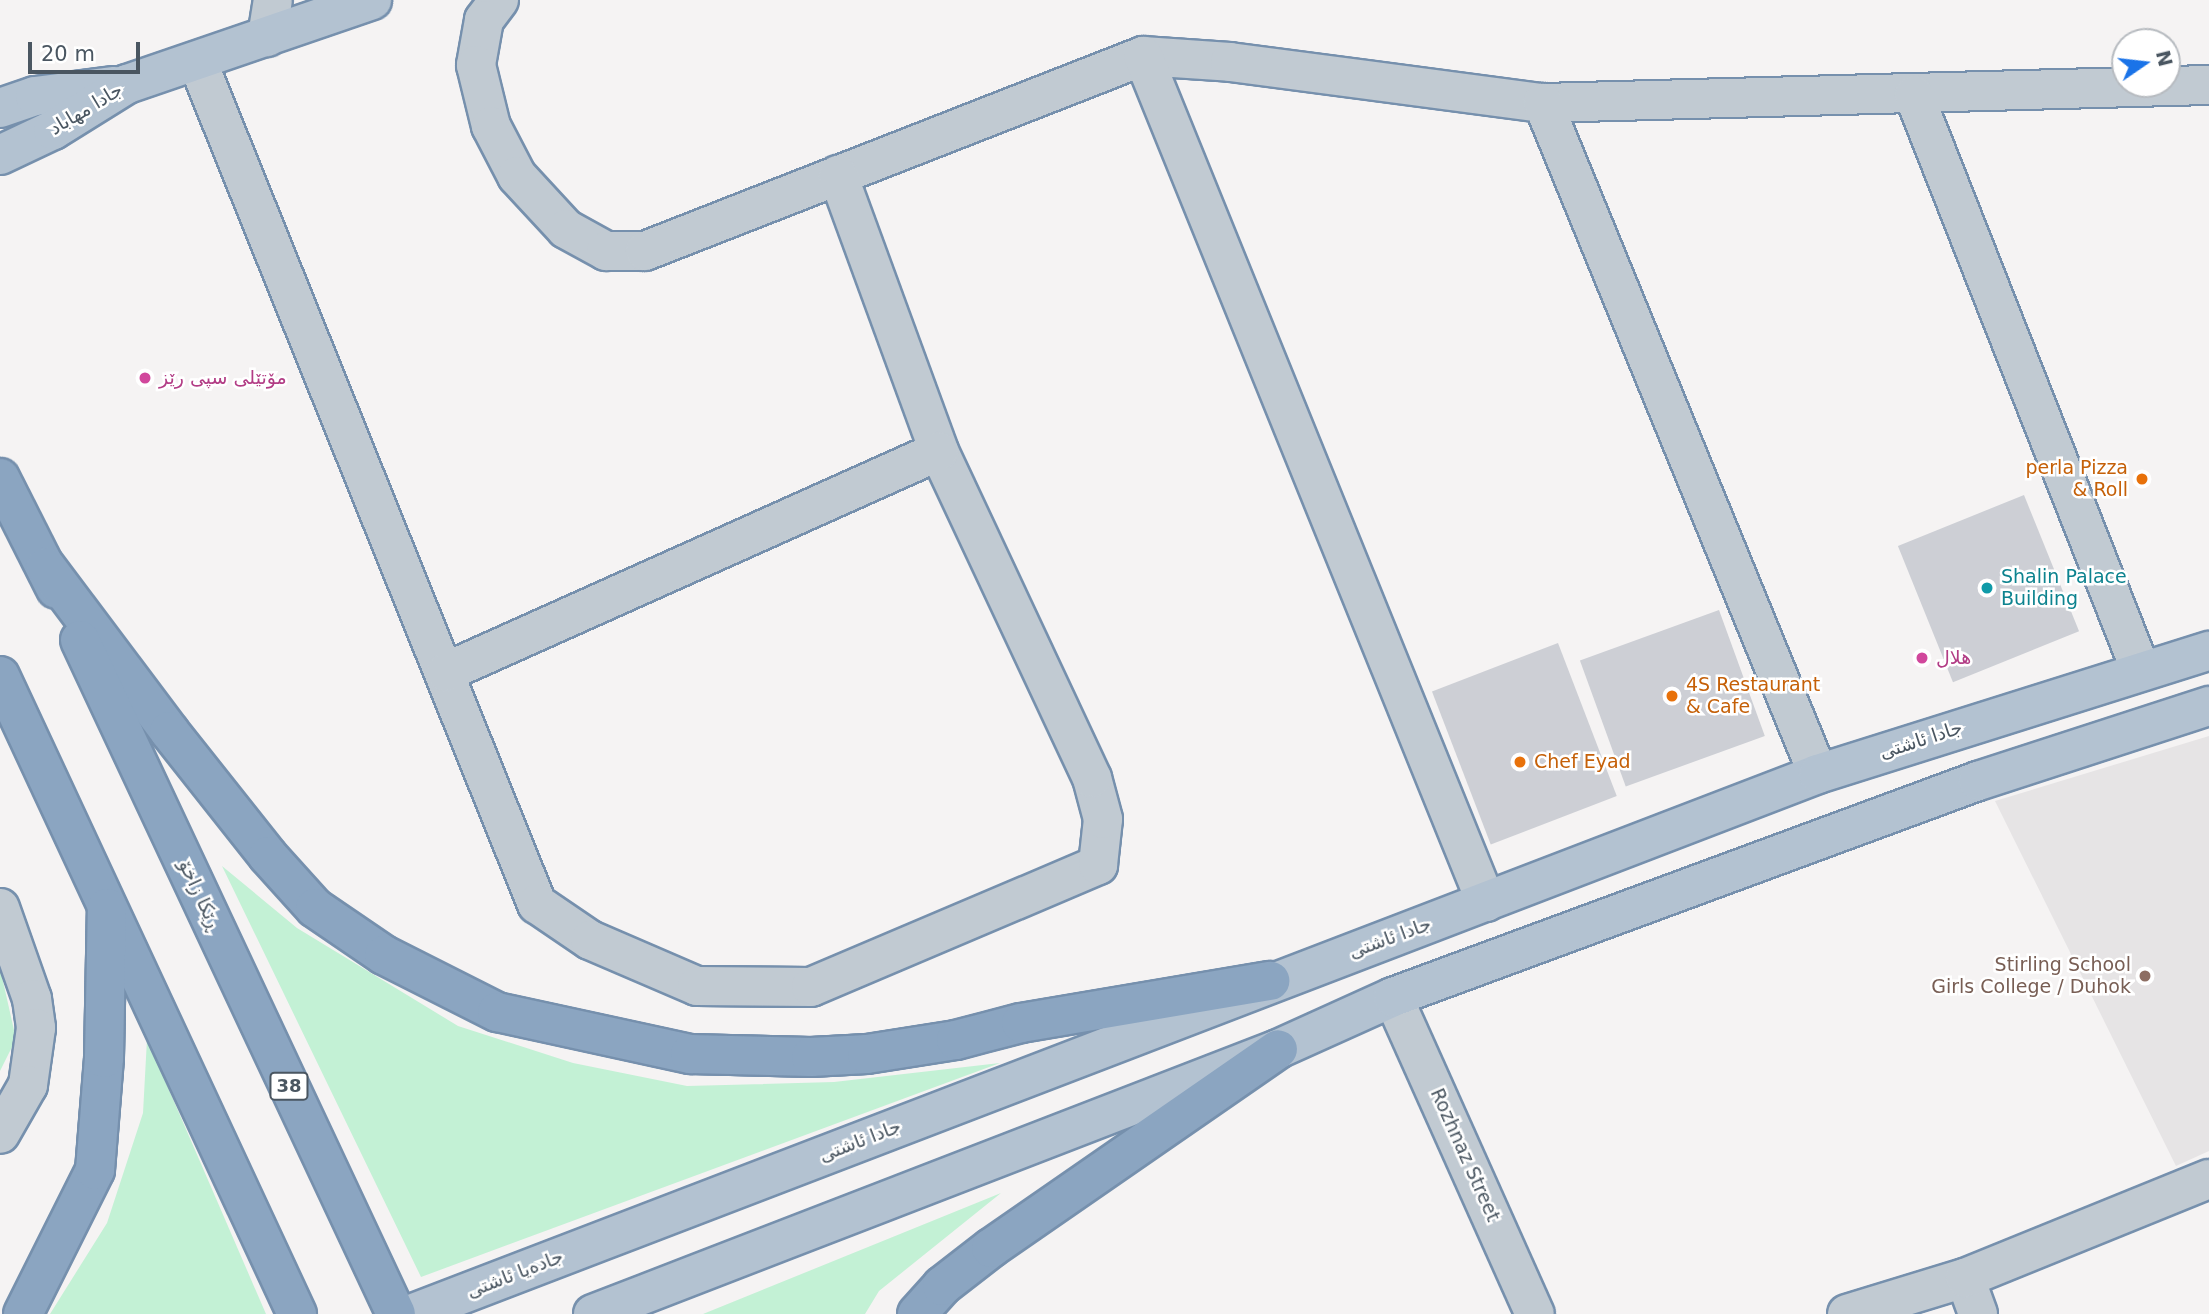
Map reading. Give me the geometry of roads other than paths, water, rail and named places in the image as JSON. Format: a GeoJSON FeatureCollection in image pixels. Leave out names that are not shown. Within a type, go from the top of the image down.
{"type":"FeatureCollection","features":[{"type":"Feature","properties":{"kind":"highway","name":"ڕێکا زاخۆ"},"geometry":{"type":"LineString","coordinates":[[0,478],[46,567],[396,1314]]}},
{"type":"Feature","properties":{"kind":"highway"},"geometry":{"type":"LineString","coordinates":[[46,567],[227,804],[315,908],[384,955],[497,1012],[690,1054],[825,1056],[956,1040],[1021,1023],[1270,981]]}},
{"type":"Feature","properties":{"kind":"highway"},"geometry":{"type":"LineString","coordinates":[[0,676],[108,899],[298,1314]]}},
{"type":"Feature","properties":{"kind":"highway"},"geometry":{"type":"LineString","coordinates":[[23,1314],[95,1170],[104,1058],[108,899]]}},
{"type":"Feature","properties":{"kind":"highway"},"geometry":{"type":"LineString","coordinates":[[917,1314],[942,1286],[991,1248],[1278,1049]]}},
{"type":"Feature","properties":{"kind":"main road","name":"جادا مهاباد"},"geometry":{"type":"LineString","coordinates":[[0,155],[53,130],[127,85],[198,63],[372,0]]}},
{"type":"Feature","properties":{"kind":"main road"},"geometry":{"type":"LineString","coordinates":[[0,108],[35,96],[127,85]]}},
{"type":"Feature","properties":{"kind":"main road","name":"جادا ئاشتی"},"geometry":{"type":"LineString","coordinates":[[579,1250],[1270,981],[1486,902],[1818,774],[2209,651]]}},
{"type":"Feature","properties":{"kind":"main road"},"geometry":{"type":"LineString","coordinates":[[598,1312],[1278,1049],[1393,998],[1978,781],[2209,706]]}},
{"type":"Feature","properties":{"kind":"main road","name":"جادەیا ئاشتی"},"geometry":{"type":"LineString","coordinates":[[411,1314],[579,1250]]}},
{"type":"Feature","properties":{"kind":"street"},"geometry":{"type":"LineString","coordinates":[[267,37],[272,0]]}},
{"type":"Feature","properties":{"kind":"street"},"geometry":{"type":"LineString","coordinates":[[499,0],[484,20],[476,65],[491,126],[517,176],[566,229],[607,251],[645,251],[1143,56],[1230,62],[1544,103],[2209,85]]}},
{"type":"Feature","properties":{"kind":"street"},"geometry":{"type":"LineString","coordinates":[[1143,56],[1486,902]]}},
{"type":"Feature","properties":{"kind":"street"},"geometry":{"type":"LineString","coordinates":[[198,63],[446,672],[537,904],[590,940],[697,986],[811,986],[1098,865],[1103,819],[1092,778],[939,451],[838,175]]}},
{"type":"Feature","properties":{"kind":"street"},"geometry":{"type":"LineString","coordinates":[[1914,95],[2141,671]]}},
{"type":"Feature","properties":{"kind":"street"},"geometry":{"type":"LineString","coordinates":[[1544,103],[1818,774]]}},
{"type":"Feature","properties":{"kind":"street"},"geometry":{"type":"LineString","coordinates":[[446,672],[939,451]]}},
{"type":"Feature","properties":{"kind":"street"},"geometry":{"type":"LineString","coordinates":[[0,908],[32,999],[36,1028],[28,1085],[0,1134]]}},
{"type":"Feature","properties":{"kind":"street","name":"Rozhnaz Street"},"geometry":{"type":"LineString","coordinates":[[1393,998],[1535,1314]]}},
{"type":"Feature","properties":{"kind":"street"},"geometry":{"type":"LineString","coordinates":[[1847,1314],[1965,1278],[2209,1179]]}},
{"type":"Feature","properties":{"kind":"street"},"geometry":{"type":"LineString","coordinates":[[1965,1278],[1978,1314]]}},
{"type":"Feature","properties":{"kind":"place","name":"مۆتێلی سپی رێز"},"geometry":{"type":"Point","coordinates":[145,378]}},
{"type":"Feature","properties":{"kind":"place","name":"perla Pizza & Roll"},"geometry":{"type":"Point","coordinates":[2142,479]}},
{"type":"Feature","properties":{"kind":"place","name":"Shalin Palace Building"},"geometry":{"type":"Point","coordinates":[1987,588]}},
{"type":"Feature","properties":{"kind":"place","name":"هلال"},"geometry":{"type":"Point","coordinates":[1922,658]}},
{"type":"Feature","properties":{"kind":"place","name":"4S Restaurant & Cafe"},"geometry":{"type":"Point","coordinates":[1672,696]}},
{"type":"Feature","properties":{"kind":"place","name":"Chef Eyad"},"geometry":{"type":"Point","coordinates":[1520,762]}},
{"type":"Feature","properties":{"kind":"place","name":"Stirling School Girls College / Duhok"},"geometry":{"type":"Point","coordinates":[2145,976]}}]}
